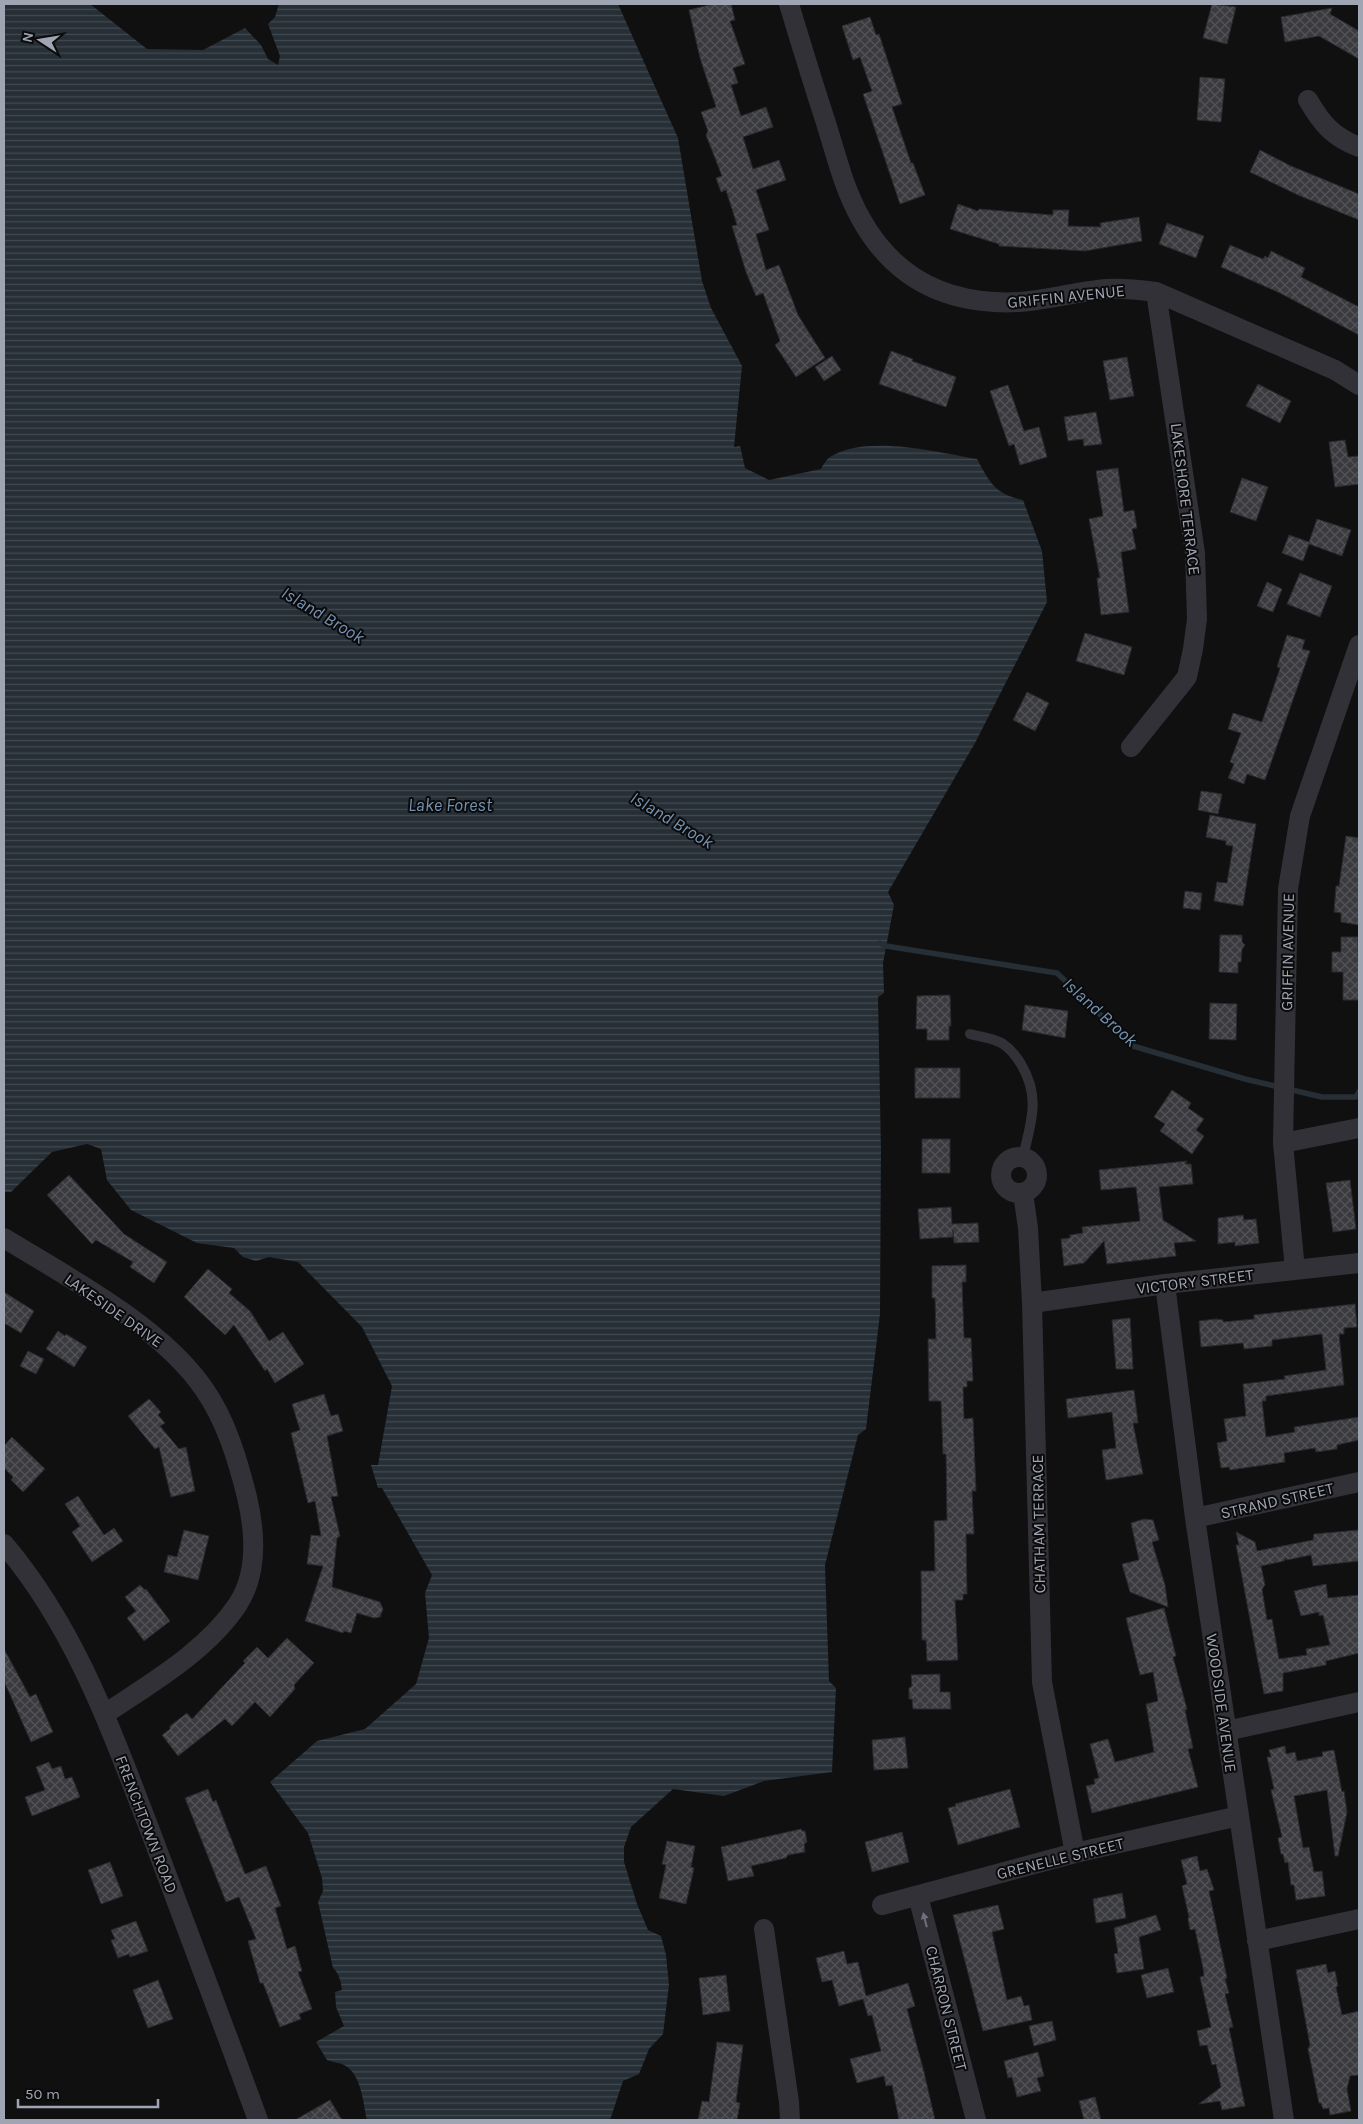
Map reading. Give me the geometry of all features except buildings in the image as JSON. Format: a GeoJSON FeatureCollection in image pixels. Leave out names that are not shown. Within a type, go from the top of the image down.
{"type":"FeatureCollection","features":[{"type":"Feature","properties":{"kind":"street","name":"GRIFFIN AVENUE"},"geometry":{"type":"LineString","coordinates":[[789,4],[844,180],[860,218],[878,245],[907,274],[932,287],[972,300],[997,302],[1019,302],[1108,289],[1156,292],[1335,370],[1359,385]]}},
{"type":"Feature","properties":{"kind":"street"},"geometry":{"type":"LineString","coordinates":[[1308,100],[1320,120],[1344,141],[1359,147]]}},
{"type":"Feature","properties":{"kind":"street","name":"LAKESHORE TERRACE"},"geometry":{"type":"LineString","coordinates":[[1131,747],[1187,677],[1197,619],[1196,553],[1156,292]]}},
{"type":"Feature","properties":{"kind":"street","name":"GRIFFIN AVENUE"},"geometry":{"type":"LineString","coordinates":[[1295,1270],[1283,1143],[1288,888],[1300,816],[1359,645]]}},
{"type":"Feature","properties":{"kind":"street"},"geometry":{"type":"LineString","coordinates":[[1283,1143],[1359,1128]]}},
{"type":"Feature","properties":{"kind":"street"},"geometry":{"type":"LineString","coordinates":[[1023,1156],[1033,1163],[1038,1174],[1034,1186],[1023,1193],[1009,1190],[1001,1177],[1002,1168],[1008,1160],[1023,1156]]}},
{"type":"Feature","properties":{"kind":"street","name":"CHATHAM TERRACE"},"geometry":{"type":"LineString","coordinates":[[1023,1193],[1028,1228],[1032,1302],[1042,1682],[1075,1853]]}},
{"type":"Feature","properties":{"kind":"street","name":"LAKESIDE DRIVE"},"geometry":{"type":"LineString","coordinates":[[4,1238],[99,1298],[161,1341],[180,1359],[204,1389],[220,1416],[241,1474],[250,1509],[253,1533],[250,1573],[246,1589],[238,1603],[223,1624],[202,1644],[178,1664],[105,1714]]}},
{"type":"Feature","properties":{"kind":"street","name":"VICTORY STREET"},"geometry":{"type":"LineString","coordinates":[[1032,1302],[1164,1284],[1359,1263]]}},
{"type":"Feature","properties":{"kind":"street","name":"WOODSIDE AVENUE"},"geometry":{"type":"LineString","coordinates":[[1164,1284],[1195,1518],[1284,2120]]}},
{"type":"Feature","properties":{"kind":"street","name":"STRAND STREET"},"geometry":{"type":"LineString","coordinates":[[1195,1518],[1359,1482]]}},
{"type":"Feature","properties":{"kind":"street","name":"FRENCHTOWN ROAD"},"geometry":{"type":"LineString","coordinates":[[4,1544],[36,1586],[66,1631],[105,1714],[258,2120]]}},
{"type":"Feature","properties":{"kind":"street"},"geometry":{"type":"LineString","coordinates":[[1226,1731],[1359,1702]]}},
{"type":"Feature","properties":{"kind":"street","name":"GRENELLE STREET"},"geometry":{"type":"LineString","coordinates":[[882,1905],[1075,1853],[1239,1816]]}},
{"type":"Feature","properties":{"kind":"street","name":"CHARRON STREET"},"geometry":{"type":"LineString","coordinates":[[918,1896],[976,2120]]}},
{"type":"Feature","properties":{"kind":"street"},"geometry":{"type":"LineString","coordinates":[[1257,1941],[1359,1919]]}},
{"type":"Feature","properties":{"kind":"street"},"geometry":{"type":"LineString","coordinates":[[764,1929],[790,2102],[790,2120]]}},
{"type":"Feature","properties":{"kind":"lane"},"geometry":{"type":"LineString","coordinates":[[970,1034],[1002,1043],[1015,1054],[1027,1074],[1034,1094],[1031,1121],[1023,1156]]}},
{"type":"Feature","properties":{"kind":"water","name":"Lake Forest"},"geometry":{"type":"Polygon","coordinates":[[[4,4],[90,4],[147,49],[203,50],[245,28],[261,45],[268,59],[278,65],[280,56],[268,24],[275,17],[279,4],[618,4],[678,138],[702,281],[711,308],[742,366],[734,447],[740,446],[745,468],[769,480],[821,469],[830,457],[845,450],[882,446],[922,449],[977,459],[994,486],[1014,498],[1023,500],[1042,551],[1047,602],[975,743],[888,892],[894,905],[883,963],[884,993],[878,997],[881,1151],[880,1314],[866,1429],[858,1435],[825,1565],[829,1681],[836,1688],[832,1772],[764,1781],[724,1796],[673,1789],[631,1827],[624,1847],[624,1862],[637,1904],[648,1930],[661,1936],[666,1955],[669,1985],[663,2034],[649,2049],[639,2074],[623,2081],[610,2120],[367,2120],[359,2083],[346,2066],[327,2060],[316,2042],[344,2026],[336,2007],[335,1992],[342,1990],[342,1987],[338,1975],[333,1968],[318,1902],[323,1891],[322,1878],[308,1833],[270,1782],[317,1741],[365,1729],[416,1684],[429,1638],[425,1593],[432,1575],[382,1488],[378,1488],[371,1465],[378,1465],[392,1386],[362,1327],[298,1262],[269,1257],[256,1261],[243,1257],[234,1248],[197,1243],[131,1210],[107,1180],[101,1149],[87,1144],[52,1152],[11,1192],[4,1192],[4,4]]]}},
{"type":"Feature","properties":{"kind":"waterway","name":"Island Brook"},"geometry":{"type":"LineString","coordinates":[[880,943],[886,946],[1057,973],[1133,1046],[1245,1079],[1322,1097],[1356,1097],[1359,1092]]}}]}
